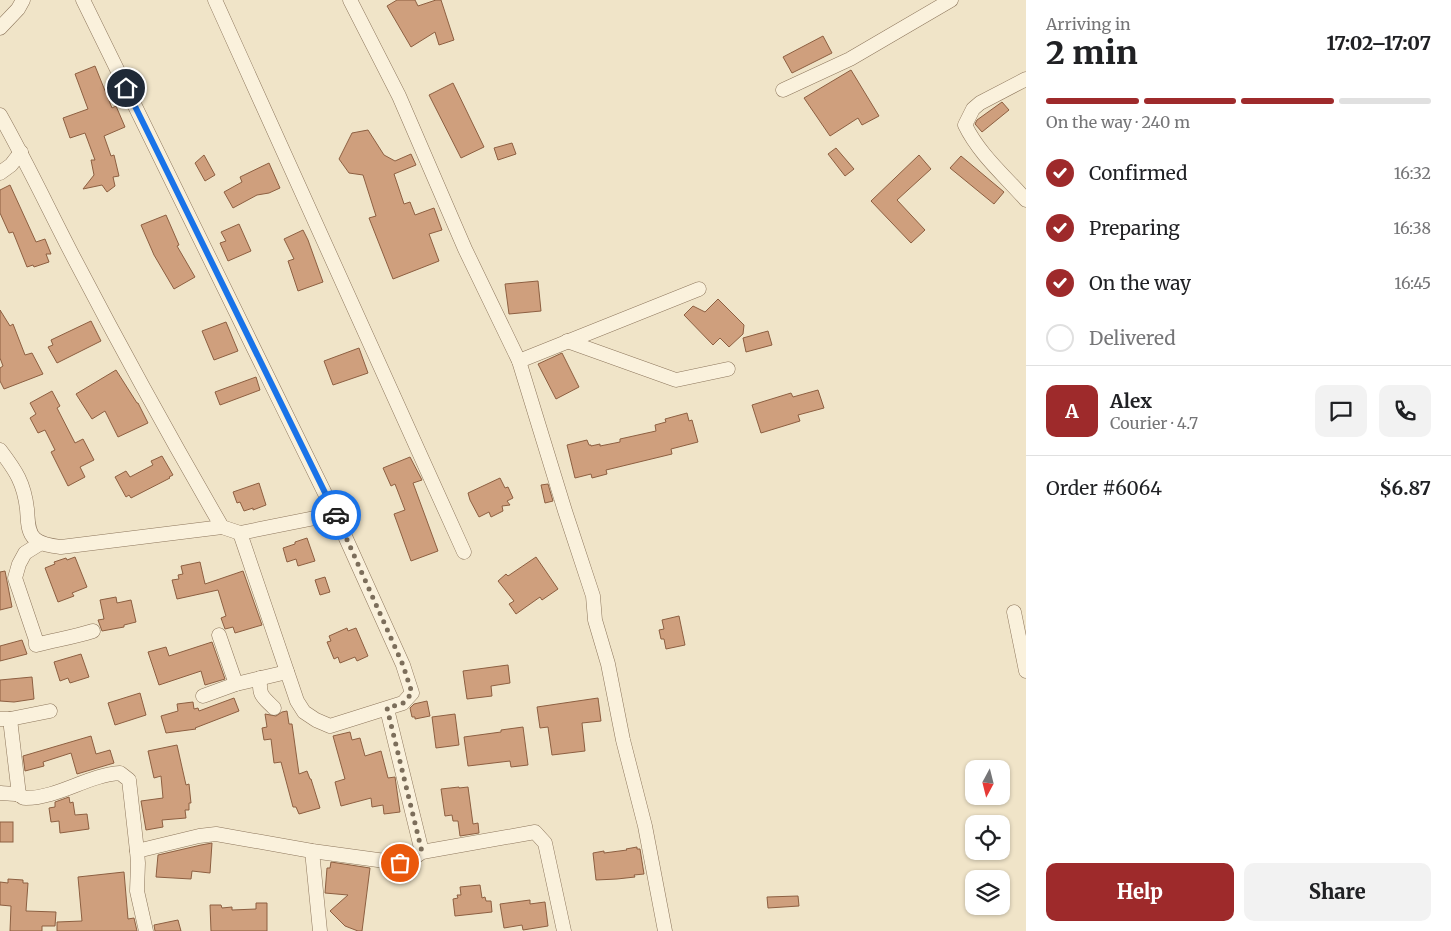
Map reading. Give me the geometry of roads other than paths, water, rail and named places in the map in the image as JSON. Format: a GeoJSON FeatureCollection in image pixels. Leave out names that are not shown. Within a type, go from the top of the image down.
{"type":"FeatureCollection","features":[{"type":"Feature","properties":{"kind":"street"},"geometry":{"type":"LineString","coordinates":[[0,28],[18,9],[23,0]]}},
{"type":"Feature","properties":{"kind":"street"},"geometry":{"type":"LineString","coordinates":[[83,0],[335,514],[403,665],[412,693],[403,703],[330,726],[304,712],[297,701],[240,533]]}},
{"type":"Feature","properties":{"kind":"street"},"geometry":{"type":"LineString","coordinates":[[215,0],[464,552]]}},
{"type":"Feature","properties":{"kind":"street"},"geometry":{"type":"LineString","coordinates":[[350,0],[399,96],[465,249],[519,361],[593,596],[595,620],[608,664],[623,740],[645,826],[665,931]]}},
{"type":"Feature","properties":{"kind":"street"},"geometry":{"type":"LineString","coordinates":[[783,90],[850,59],[951,0]]}},
{"type":"Feature","properties":{"kind":"street"},"geometry":{"type":"LineString","coordinates":[[1026,79],[980,103],[973,109],[965,124],[970,136],[1026,200]]}},
{"type":"Feature","properties":{"kind":"street"},"geometry":{"type":"LineString","coordinates":[[0,115],[174,445],[222,527]]}},
{"type":"Feature","properties":{"kind":"street"},"geometry":{"type":"LineString","coordinates":[[0,173],[11,165],[21,152]]}},
{"type":"Feature","properties":{"kind":"street"},"geometry":{"type":"LineString","coordinates":[[519,361],[700,289]]}},
{"type":"Feature","properties":{"kind":"street"},"geometry":{"type":"LineString","coordinates":[[567,341],[676,380],[728,369]]}},
{"type":"Feature","properties":{"kind":"street"},"geometry":{"type":"LineString","coordinates":[[0,450],[20,480],[24,492],[29,529],[33,538],[41,544],[61,547],[222,527],[240,533],[335,514]]}},
{"type":"Feature","properties":{"kind":"street"},"geometry":{"type":"LineString","coordinates":[[41,544],[25,553],[15,578],[36,646],[93,631]]}},
{"type":"Feature","properties":{"kind":"street"},"geometry":{"type":"LineString","coordinates":[[1014,612],[1026,671]]}},
{"type":"Feature","properties":{"kind":"street"},"geometry":{"type":"LineString","coordinates":[[219,635],[236,684]]}},
{"type":"Feature","properties":{"kind":"street"},"geometry":{"type":"LineString","coordinates":[[203,696],[236,684],[287,672]]}},
{"type":"Feature","properties":{"kind":"street"},"geometry":{"type":"LineString","coordinates":[[260,678],[260,691],[274,708]]}},
{"type":"Feature","properties":{"kind":"street"},"geometry":{"type":"LineString","coordinates":[[387,708],[422,852]]}},
{"type":"Feature","properties":{"kind":"street"},"geometry":{"type":"LineString","coordinates":[[19,795],[5,719],[50,711]]}},
{"type":"Feature","properties":{"kind":"street"},"geometry":{"type":"LineString","coordinates":[[0,793],[19,795],[24,798],[37,797],[109,774],[120,773],[129,780],[138,863],[137,890],[146,931]]}},
{"type":"Feature","properties":{"kind":"street"},"geometry":{"type":"LineString","coordinates":[[137,851],[198,836],[216,834],[312,851],[400,863],[412,859],[422,852],[535,832],[544,843],[564,931]]}},
{"type":"Feature","properties":{"kind":"street"},"geometry":{"type":"LineString","coordinates":[[312,851],[320,931]]}}]}
